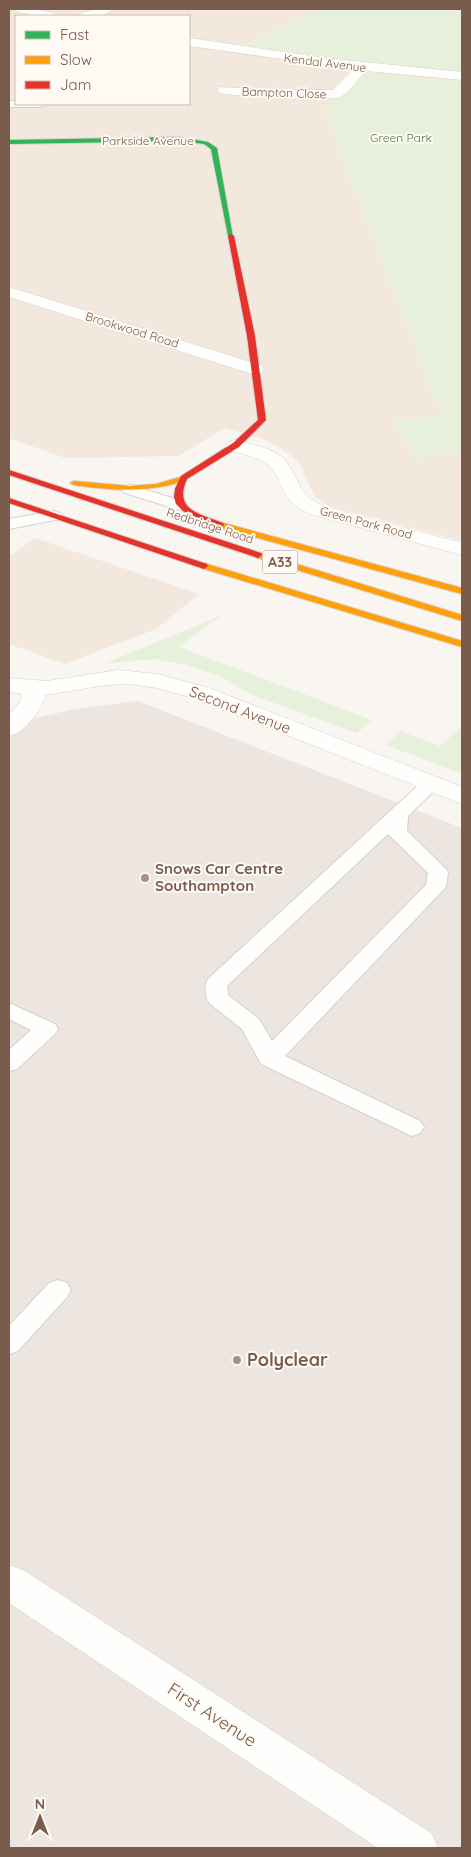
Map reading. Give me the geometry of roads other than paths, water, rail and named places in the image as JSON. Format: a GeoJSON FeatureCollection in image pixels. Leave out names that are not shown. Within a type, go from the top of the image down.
{"type":"FeatureCollection","features":[{"type":"Feature","properties":{"kind":"main road","name":"Parkside Avenue"},"geometry":{"type":"LineString","coordinates":[[9,142],[180,139],[206,143],[214,148],[251,336],[262,420],[255,429],[235,446],[184,478],[164,487],[130,490],[11,473]]}},
{"type":"Feature","properties":{"kind":"main road","name":"Redbridge Road"},"geometry":{"type":"LineString","coordinates":[[11,473],[98,504],[462,618]]}},
{"type":"Feature","properties":{"kind":"main road"},"geometry":{"type":"LineString","coordinates":[[184,478],[176,490],[176,498],[180,505],[220,524]]}},
{"type":"Feature","properties":{"kind":"main road","name":"A33"},"geometry":{"type":"LineString","coordinates":[[9,500],[117,538],[283,591],[462,644]]}},
{"type":"Feature","properties":{"kind":"main road","name":"A33"},"geometry":{"type":"LineString","coordinates":[[98,504],[220,524],[462,591]]}},
{"type":"Feature","properties":{"kind":"main road","name":"A33"},"geometry":{"type":"LineString","coordinates":[[283,591],[361,626]]}},
{"type":"Feature","properties":{"kind":"street"},"geometry":{"type":"LineString","coordinates":[[20,9],[46,15]]}},
{"type":"Feature","properties":{"kind":"street"},"geometry":{"type":"LineString","coordinates":[[88,15],[107,9]]}},
{"type":"Feature","properties":{"kind":"street","name":"Kendal Avenue"},"geometry":{"type":"LineString","coordinates":[[190,42],[281,58],[362,68],[462,76]]}},
{"type":"Feature","properties":{"kind":"street","name":"Bampton Close"},"geometry":{"type":"LineString","coordinates":[[224,90],[274,94],[332,94],[337,93],[362,68]]}},
{"type":"Feature","properties":{"kind":"street","name":"Brookwood Road"},"geometry":{"type":"LineString","coordinates":[[9,292],[255,369]]}},
{"type":"Feature","properties":{"kind":"street"},"geometry":{"type":"LineString","coordinates":[[194,349],[234,343],[251,336]]}},
{"type":"Feature","properties":{"kind":"street","name":"Green Park Road"},"geometry":{"type":"LineString","coordinates":[[235,446],[268,457],[278,464],[297,499],[304,505],[462,549]]}},
{"type":"Feature","properties":{"kind":"street","name":"Second Avenue"},"geometry":{"type":"LineString","coordinates":[[9,685],[36,688],[62,686],[95,679],[131,677],[168,683],[201,693],[462,796]]}},
{"type":"Feature","properties":{"kind":"street"},"geometry":{"type":"LineString","coordinates":[[9,728],[30,704],[36,688]]}},
{"type":"Feature","properties":{"kind":"street","name":"First Avenue"},"geometry":{"type":"LineString","coordinates":[[9,1582],[416,1848]]}},
{"type":"Feature","properties":{"kind":"lane"},"geometry":{"type":"LineString","coordinates":[[130,490],[180,505]]}},
{"type":"Feature","properties":{"kind":"lane"},"geometry":{"type":"LineString","coordinates":[[9,524],[54,516]]}},
{"type":"Feature","properties":{"kind":"lane"},"geometry":{"type":"LineString","coordinates":[[412,1127],[269,1058],[251,1024],[217,998],[216,984],[432,784]]}},
{"type":"Feature","properties":{"kind":"lane"},"geometry":{"type":"LineString","coordinates":[[269,1058],[436,887],[438,872],[397,832],[398,814]]}},
{"type":"Feature","properties":{"kind":"lane"},"geometry":{"type":"LineString","coordinates":[[9,1010],[47,1029],[9,1063]]}},
{"type":"Feature","properties":{"kind":"lane"},"geometry":{"type":"LineString","coordinates":[[9,1343],[58,1290]]}},
{"type":"Feature","properties":{"kind":"place","name":"Snows Car Centre Southampton"},"geometry":{"type":"Point","coordinates":[145,878]}},
{"type":"Feature","properties":{"kind":"place","name":"Polyclear"},"geometry":{"type":"Point","coordinates":[237,1360]}},
{"type":"Feature","properties":{"kind":"park label","name":"Green Park"},"geometry":{"type":"Point","coordinates":[401,138]}}]}
